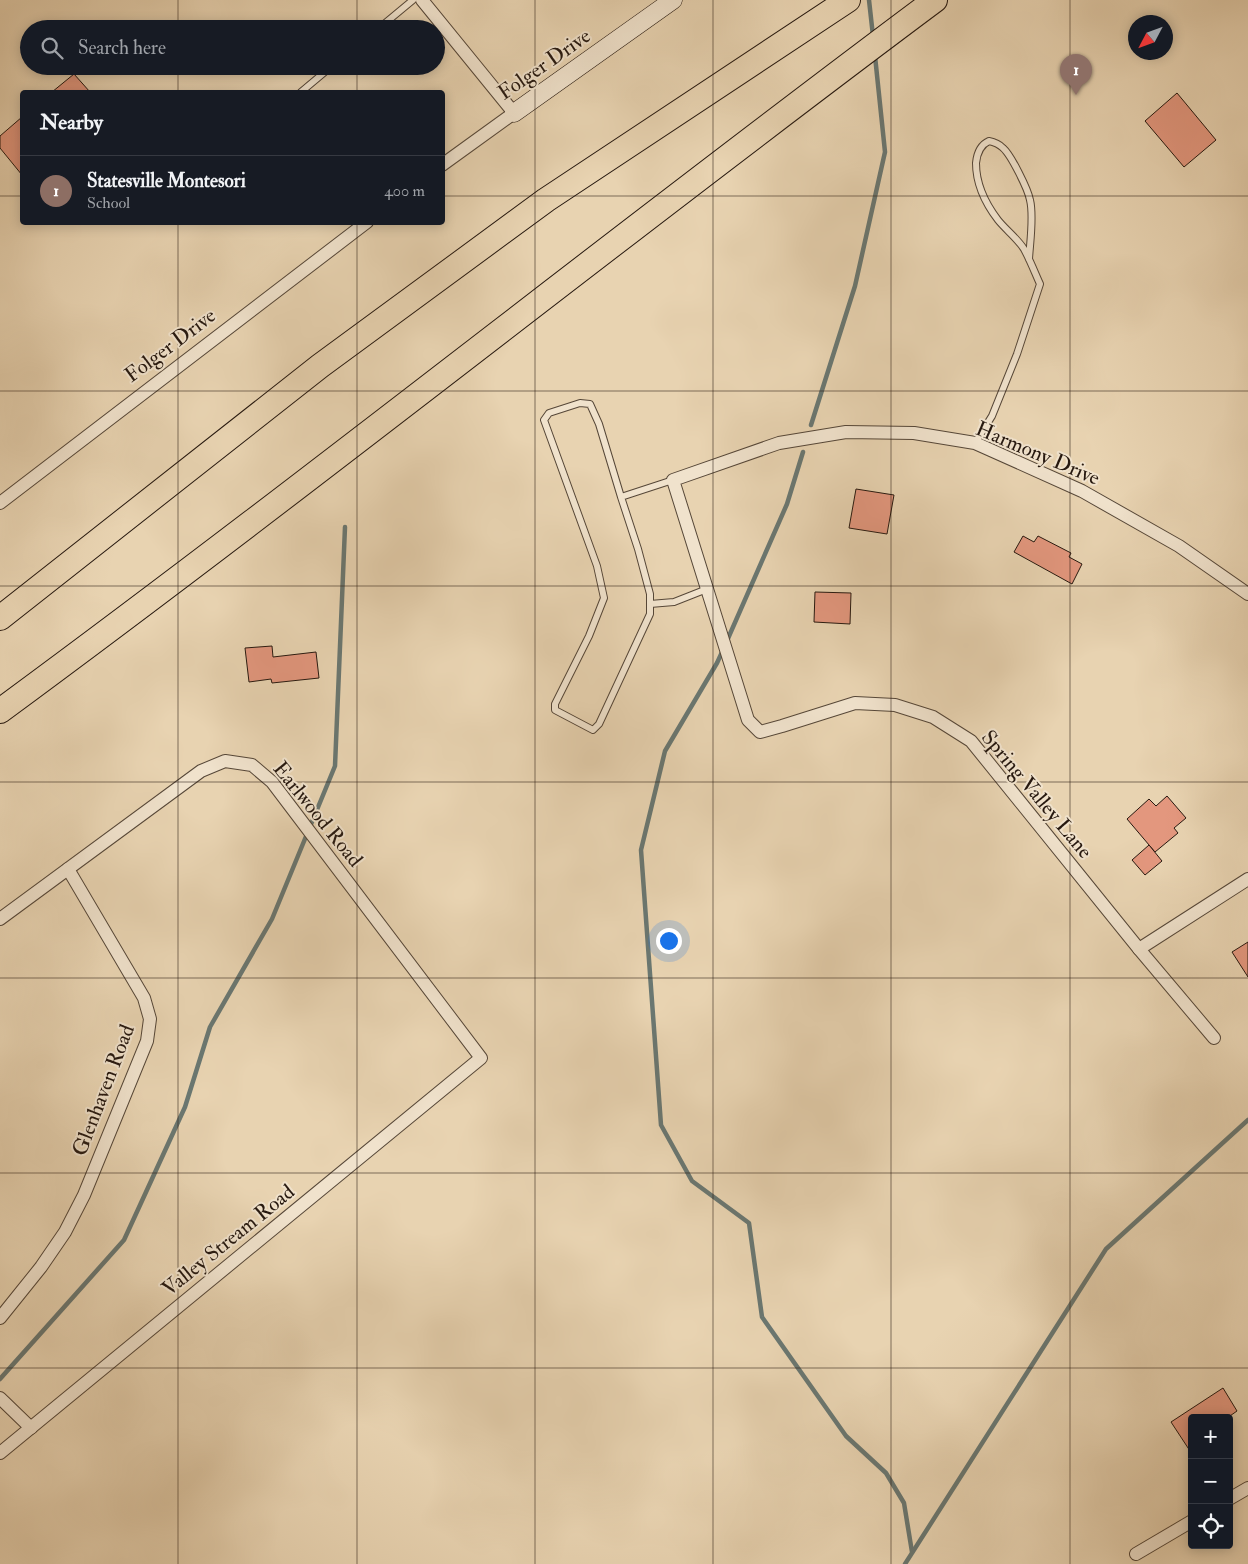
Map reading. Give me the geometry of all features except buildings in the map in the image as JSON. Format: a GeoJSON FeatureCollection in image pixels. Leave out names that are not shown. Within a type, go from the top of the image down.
{"type":"FeatureCollection","features":[{"type":"Feature","properties":{"kind":"highway"},"geometry":{"type":"LineString","coordinates":[[0,618],[320,366],[530,212],[848,0]]}},
{"type":"Feature","properties":{"kind":"highway"},"geometry":{"type":"LineString","coordinates":[[0,712],[935,0]]}},
{"type":"Feature","properties":{"kind":"street"},"geometry":{"type":"LineString","coordinates":[[422,0],[438,20]]}},
{"type":"Feature","properties":{"kind":"street","name":"Folger Drive"},"geometry":{"type":"LineString","coordinates":[[445,163],[673,0]]}},
{"type":"Feature","properties":{"kind":"street"},"geometry":{"type":"LineString","coordinates":[[445,28],[514,113]]}},
{"type":"Feature","properties":{"kind":"street","name":"Folger Drive"},"geometry":{"type":"LineString","coordinates":[[0,503],[364,225]]}},
{"type":"Feature","properties":{"kind":"street","name":"Harmony Drive"},"geometry":{"type":"LineString","coordinates":[[673,480],[779,443],[846,432],[914,433],[975,443],[1082,491],[1179,546],[1248,594]]}},
{"type":"Feature","properties":{"kind":"street","name":"Spring Valley Lane"},"geometry":{"type":"LineString","coordinates":[[673,480],[748,720],[760,732],[855,703],[895,705],[933,717],[970,742],[1139,949]]}},
{"type":"Feature","properties":{"kind":"street","name":"Earlwood Road"},"geometry":{"type":"LineString","coordinates":[[0,919],[200,771],[225,761],[252,765],[272,782],[481,1058]]}},
{"type":"Feature","properties":{"kind":"street","name":"Glenhaven Road"},"geometry":{"type":"LineString","coordinates":[[0,1318],[41,1266],[69,1225],[84,1195],[147,1041],[150,1019],[144,998],[68,869]]}},
{"type":"Feature","properties":{"kind":"street"},"geometry":{"type":"LineString","coordinates":[[1214,1038],[1139,949],[1248,879]]}},
{"type":"Feature","properties":{"kind":"street","name":"Valley Stream Road"},"geometry":{"type":"LineString","coordinates":[[0,1453],[481,1058]]}},
{"type":"Feature","properties":{"kind":"street"},"geometry":{"type":"LineString","coordinates":[[0,1398],[31,1428]]}},
{"type":"Feature","properties":{"kind":"street"},"geometry":{"type":"LineString","coordinates":[[1233,1497],[1248,1488]]}},
{"type":"Feature","properties":{"kind":"street"},"geometry":{"type":"LineString","coordinates":[[1136,1554],[1188,1523]]}},
{"type":"Feature","properties":{"kind":"lane"},"geometry":{"type":"LineString","coordinates":[[389,20],[412,0]]}},
{"type":"Feature","properties":{"kind":"lane"},"geometry":{"type":"LineString","coordinates":[[303,90],[321,75]]}},
{"type":"Feature","properties":{"kind":"lane"},"geometry":{"type":"LineString","coordinates":[[975,443],[992,416],[1017,354],[1040,284],[1029,259],[983,197],[978,182],[976,158],[979,149],[984,143],[989,141],[1004,148],[1014,164],[1031,200],[1029,259]]}},
{"type":"Feature","properties":{"kind":"lane"},"geometry":{"type":"LineString","coordinates":[[580,403],[590,404],[599,424],[621,497],[650,594],[650,614],[599,724],[594,730],[555,710],[555,704],[604,598],[597,566],[544,420],[549,413],[580,403]]}},
{"type":"Feature","properties":{"kind":"lane"},"geometry":{"type":"LineString","coordinates":[[621,497],[673,480]]}},
{"type":"Feature","properties":{"kind":"lane"},"geometry":{"type":"LineString","coordinates":[[650,604],[674,602],[708,590]]}},
{"type":"Feature","properties":{"kind":"waterway"},"geometry":{"type":"LineString","coordinates":[[869,0],[873,36]]}},
{"type":"Feature","properties":{"kind":"waterway"},"geometry":{"type":"LineString","coordinates":[[811,425],[855,286],[885,152],[875,56]]}},
{"type":"Feature","properties":{"kind":"waterway"},"geometry":{"type":"LineString","coordinates":[[726,643],[787,504],[803,452]]}},
{"type":"Feature","properties":{"kind":"waterway"},"geometry":{"type":"LineString","coordinates":[[0,1379],[124,1240],[185,1107],[210,1027],[272,919],[335,766],[345,527]]}},
{"type":"Feature","properties":{"kind":"waterway"},"geometry":{"type":"LineString","coordinates":[[723,650],[665,751],[641,850],[661,1125],[692,1181],[749,1223],[762,1317],[846,1436],[886,1473],[904,1503],[912,1552]]}},
{"type":"Feature","properties":{"kind":"waterway"},"geometry":{"type":"LineString","coordinates":[[905,1564],[1106,1249],[1248,1120]]}},
{"type":"Feature","properties":{"kind":"place","name":"Statesville Montesori"},"geometry":{"type":"Point","coordinates":[1076,95]}}]}
